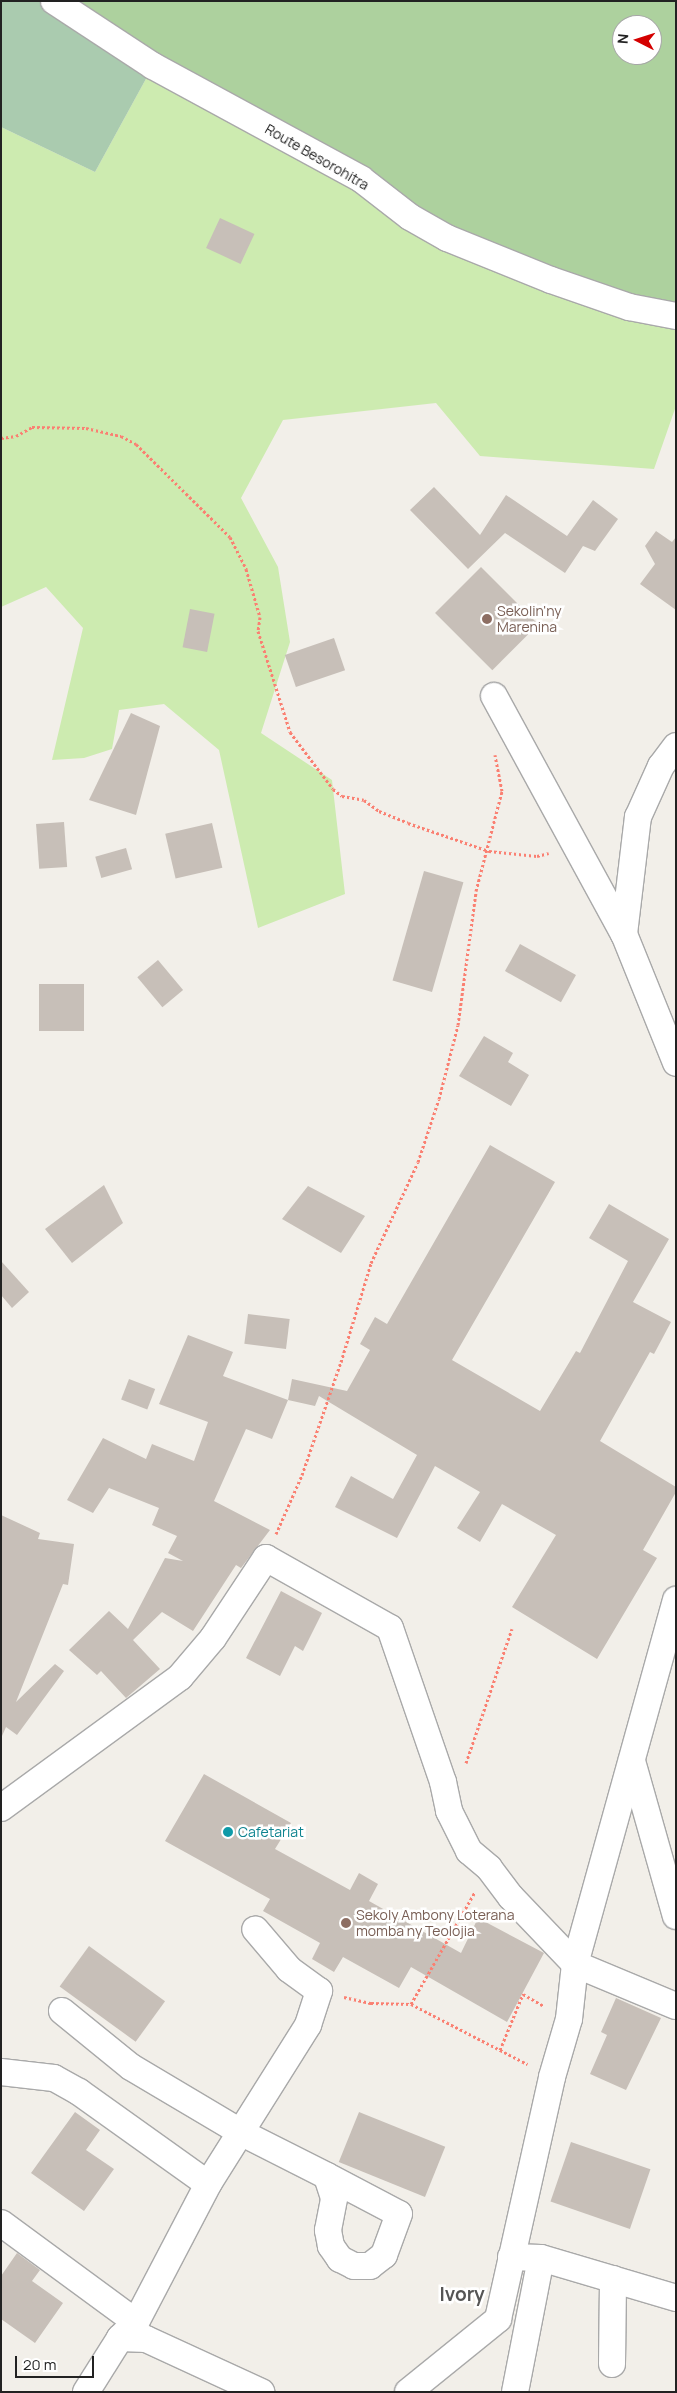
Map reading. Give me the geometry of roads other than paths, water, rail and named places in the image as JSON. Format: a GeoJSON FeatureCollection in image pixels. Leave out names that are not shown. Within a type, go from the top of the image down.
{"type":"FeatureCollection","features":[{"type":"Feature","properties":{"kind":"street","name":"Route Besorohitra"},"geometry":{"type":"LineString","coordinates":[[54,1],[153,66],[361,179],[410,217],[447,238],[551,280],[629,307],[676,316]]}},
{"type":"Feature","properties":{"kind":"street"},"geometry":{"type":"LineString","coordinates":[[494,696],[574,847],[624,934],[676,1063]]}},
{"type":"Feature","properties":{"kind":"street"},"geometry":{"type":"LineString","coordinates":[[624,934],[638,817],[660,766],[676,746]]}},
{"type":"Feature","properties":{"kind":"street"},"geometry":{"type":"LineString","coordinates":[[1,1808],[180,1677],[213,1638],[266,1558],[390,1628],[443,1782],[449,1811],[469,1852],[489,1868],[511,1897],[575,1964],[676,2006]]}},
{"type":"Feature","properties":{"kind":"street"},"geometry":{"type":"LineString","coordinates":[[408,2392],[498,2319],[552,2077],[569,2019],[575,1964],[676,1600]]}},
{"type":"Feature","properties":{"kind":"street"},"geometry":{"type":"LineString","coordinates":[[632,1761],[676,1916]]}},
{"type":"Feature","properties":{"kind":"street"},"geometry":{"type":"LineString","coordinates":[[86,2392],[128,2330],[208,2184],[242,2134],[308,2025],[319,1991],[289,1969],[255,1929]]}},
{"type":"Feature","properties":{"kind":"street"},"geometry":{"type":"LineString","coordinates":[[62,2010],[131,2067],[242,2134],[327,2176]]}},
{"type":"Feature","properties":{"kind":"street"},"geometry":{"type":"LineString","coordinates":[[1,2072],[54,2078],[80,2092],[208,2184]]}},
{"type":"Feature","properties":{"kind":"street"},"geometry":{"type":"LineString","coordinates":[[1,2223],[128,2330],[261,2392]]}},
{"type":"Feature","properties":{"kind":"street"},"geometry":{"type":"LineString","coordinates":[[511,2257],[541,2258],[676,2298]]}},
{"type":"Feature","properties":{"kind":"street"},"geometry":{"type":"LineString","coordinates":[[515,2392],[541,2258]]}},
{"type":"Feature","properties":{"kind":"street"},"geometry":{"type":"LineString","coordinates":[[612,2364],[613,2279]]}},
{"type":"Feature","properties":{"kind":"place","name":"Sekolin'ny Marenina"},"geometry":{"type":"Point","coordinates":[487,619]}},
{"type":"Feature","properties":{"kind":"place","name":"Cafetariat"},"geometry":{"type":"Point","coordinates":[228,1832]}},
{"type":"Feature","properties":{"kind":"place","name":"Sekoly Ambony Loterana momba ny Teolojia"},"geometry":{"type":"Point","coordinates":[346,1923]}},
{"type":"Feature","properties":{"kind":"district","name":"Ivory"},"geometry":{"type":"Point","coordinates":[462,2295]}}]}
